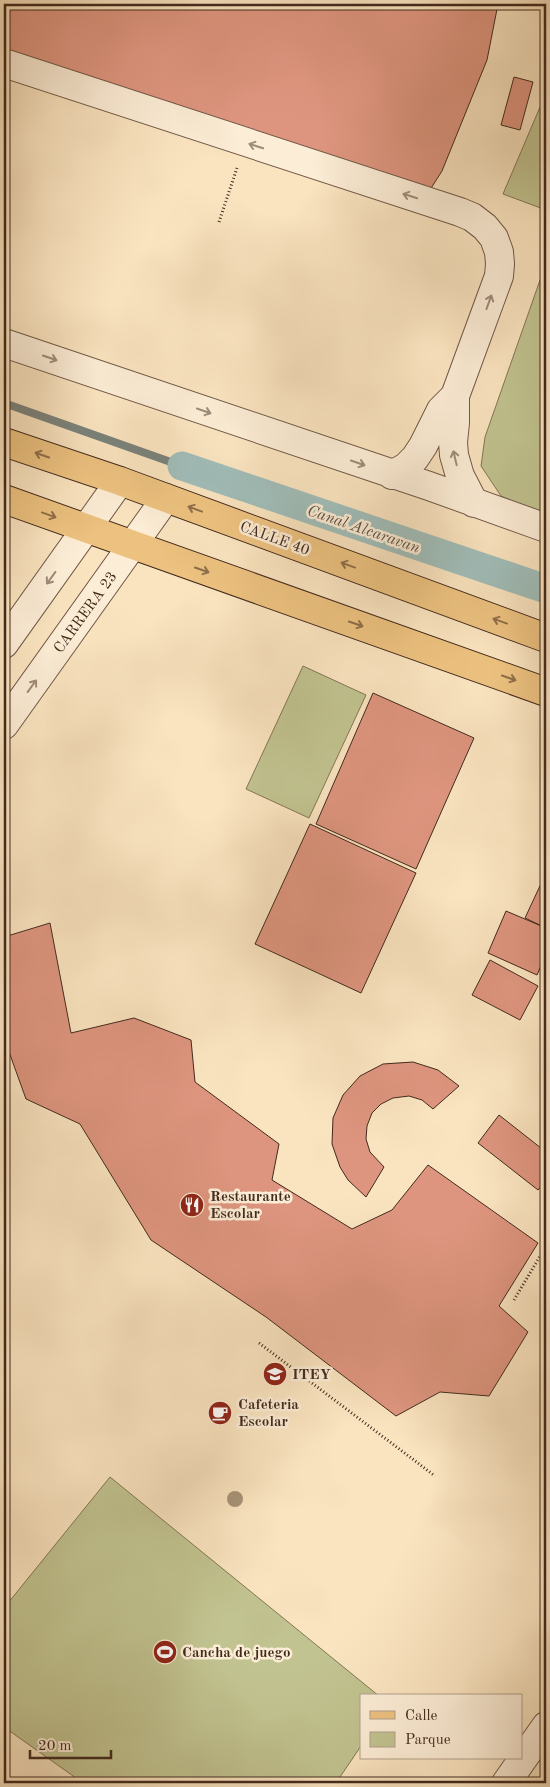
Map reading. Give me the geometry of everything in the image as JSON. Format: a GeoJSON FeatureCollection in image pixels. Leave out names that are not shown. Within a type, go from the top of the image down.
{"type":"FeatureCollection","features":[{"type":"Feature","properties":{"kind":"main road","name":"CALLE 40"},"geometry":{"type":"LineString","coordinates":[[4,442],[120,481],[546,638]]}},
{"type":"Feature","properties":{"kind":"main road"},"geometry":{"type":"LineString","coordinates":[[4,498],[86,529],[546,692]]}},
{"type":"Feature","properties":{"kind":"street"},"geometry":{"type":"LineString","coordinates":[[7,66],[460,212],[472,217],[485,227],[494,238],[499,252],[499,276],[455,396],[455,424],[452,442],[460,476],[474,503]]}},
{"type":"Feature","properties":{"kind":"street"},"geometry":{"type":"LineString","coordinates":[[4,343],[546,528]]}},
{"type":"Feature","properties":{"kind":"street"},"geometry":{"type":"LineString","coordinates":[[392,475],[406,467],[416,458],[441,410],[455,396]]}},
{"type":"Feature","properties":{"kind":"street"},"geometry":{"type":"LineString","coordinates":[[4,644],[120,481]]}},
{"type":"Feature","properties":{"kind":"street","name":"CARRERA 23"},"geometry":{"type":"LineString","coordinates":[[4,725],[166,498]]}},
{"type":"Feature","properties":{"kind":"street"},"geometry":{"type":"LineString","coordinates":[[506,1783],[545,1730]]}},
{"type":"Feature","properties":{"kind":"path"},"geometry":{"type":"LineString","coordinates":[[219,222],[245,142]]}},
{"type":"Feature","properties":{"kind":"path"},"geometry":{"type":"LineString","coordinates":[[514,1300],[546,1246]]}},
{"type":"Feature","properties":{"kind":"path"},"geometry":{"type":"LineString","coordinates":[[259,1343],[435,1476]]}},
{"type":"Feature","properties":{"kind":"green space"},"geometry":{"type":"Polygon","coordinates":[[[546,93],[546,210],[503,194],[546,93]]]}},
{"type":"Feature","properties":{"kind":"green space"},"geometry":{"type":"Polygon","coordinates":[[[546,263],[546,515],[501,496],[481,466],[485,437],[546,263]]]}},
{"type":"Feature","properties":{"kind":"green space"},"geometry":{"type":"Polygon","coordinates":[[[303,666],[366,695],[309,818],[246,789],[303,666]]]}},
{"type":"Feature","properties":{"kind":"green space","name":"Cancha de juego"},"geometry":{"type":"Polygon","coordinates":[[[110,1477],[377,1694],[360,1694],[360,1747],[336,1783],[83,1783],[4,1727],[4,1608],[110,1477]]]}},
{"type":"Feature","properties":{"kind":"building"},"geometry":{"type":"Polygon","coordinates":[[[4,4],[498,4],[487,60],[442,171],[426,196],[4,59],[4,4]]]}},
{"type":"Feature","properties":{"kind":"building"},"geometry":{"type":"Polygon","coordinates":[[[514,77],[533,82],[520,130],[501,125],[514,77]]]}},
{"type":"Feature","properties":{"kind":"building"},"geometry":{"type":"Polygon","coordinates":[[[373,693],[474,738],[416,869],[316,824],[373,693]]]}},
{"type":"Feature","properties":{"kind":"building"},"geometry":{"type":"Polygon","coordinates":[[[310,824],[416,873],[361,993],[255,944],[310,824]]]}},
{"type":"Feature","properties":{"kind":"building"},"geometry":{"type":"Polygon","coordinates":[[[546,873],[546,928],[525,918],[546,873]]]}},
{"type":"Feature","properties":{"kind":"building"},"geometry":{"type":"Polygon","coordinates":[[[506,911],[546,928],[546,954],[537,975],[488,953],[506,911]]]}},
{"type":"Feature","properties":{"kind":"building"},"geometry":{"type":"Polygon","coordinates":[[[50,923],[71,1033],[134,1018],[191,1040],[195,1082],[279,1144],[272,1180],[352,1229],[392,1210],[428,1165],[538,1243],[499,1306],[528,1332],[489,1396],[440,1392],[396,1416],[266,1317],[151,1240],[80,1124],[26,1099],[4,1038],[4,937],[50,923]]]}},
{"type":"Feature","properties":{"kind":"building"},"geometry":{"type":"Polygon","coordinates":[[[490,960],[538,986],[520,1020],[472,995],[490,960]]]}},
{"type":"Feature","properties":{"kind":"building"},"geometry":{"type":"Polygon","coordinates":[[[413,1062],[438,1070],[459,1086],[433,1109],[422,1100],[409,1096],[393,1098],[381,1104],[372,1113],[367,1126],[366,1139],[370,1152],[384,1167],[366,1197],[348,1180],[340,1167],[332,1144],[333,1118],[343,1095],[360,1076],[383,1064],[413,1062]]]}},
{"type":"Feature","properties":{"kind":"building"},"geometry":{"type":"Polygon","coordinates":[[[499,1115],[546,1152],[546,1180],[538,1190],[478,1143],[499,1115]]]}},
{"type":"Feature","properties":{"kind":"waterway"},"geometry":{"type":"LineString","coordinates":[[4,403],[182,466]]}},
{"type":"Feature","properties":{"kind":"waterway","name":"Canal Alcaravan"},"geometry":{"type":"LineString","coordinates":[[182,466],[546,589]]}},
{"type":"Feature","properties":{"kind":"place","name":"Restaurante Escolar"},"geometry":{"type":"Point","coordinates":[192,1205]}},
{"type":"Feature","properties":{"kind":"place","name":"ITEY"},"geometry":{"type":"Point","coordinates":[275,1374]}},
{"type":"Feature","properties":{"kind":"place","name":"Cafeteria Escolar"},"geometry":{"type":"Point","coordinates":[220,1413]}},
{"type":"Feature","properties":{"kind":"place","name":"Cancha de juego"},"geometry":{"type":"Point","coordinates":[165,1652]}}]}
